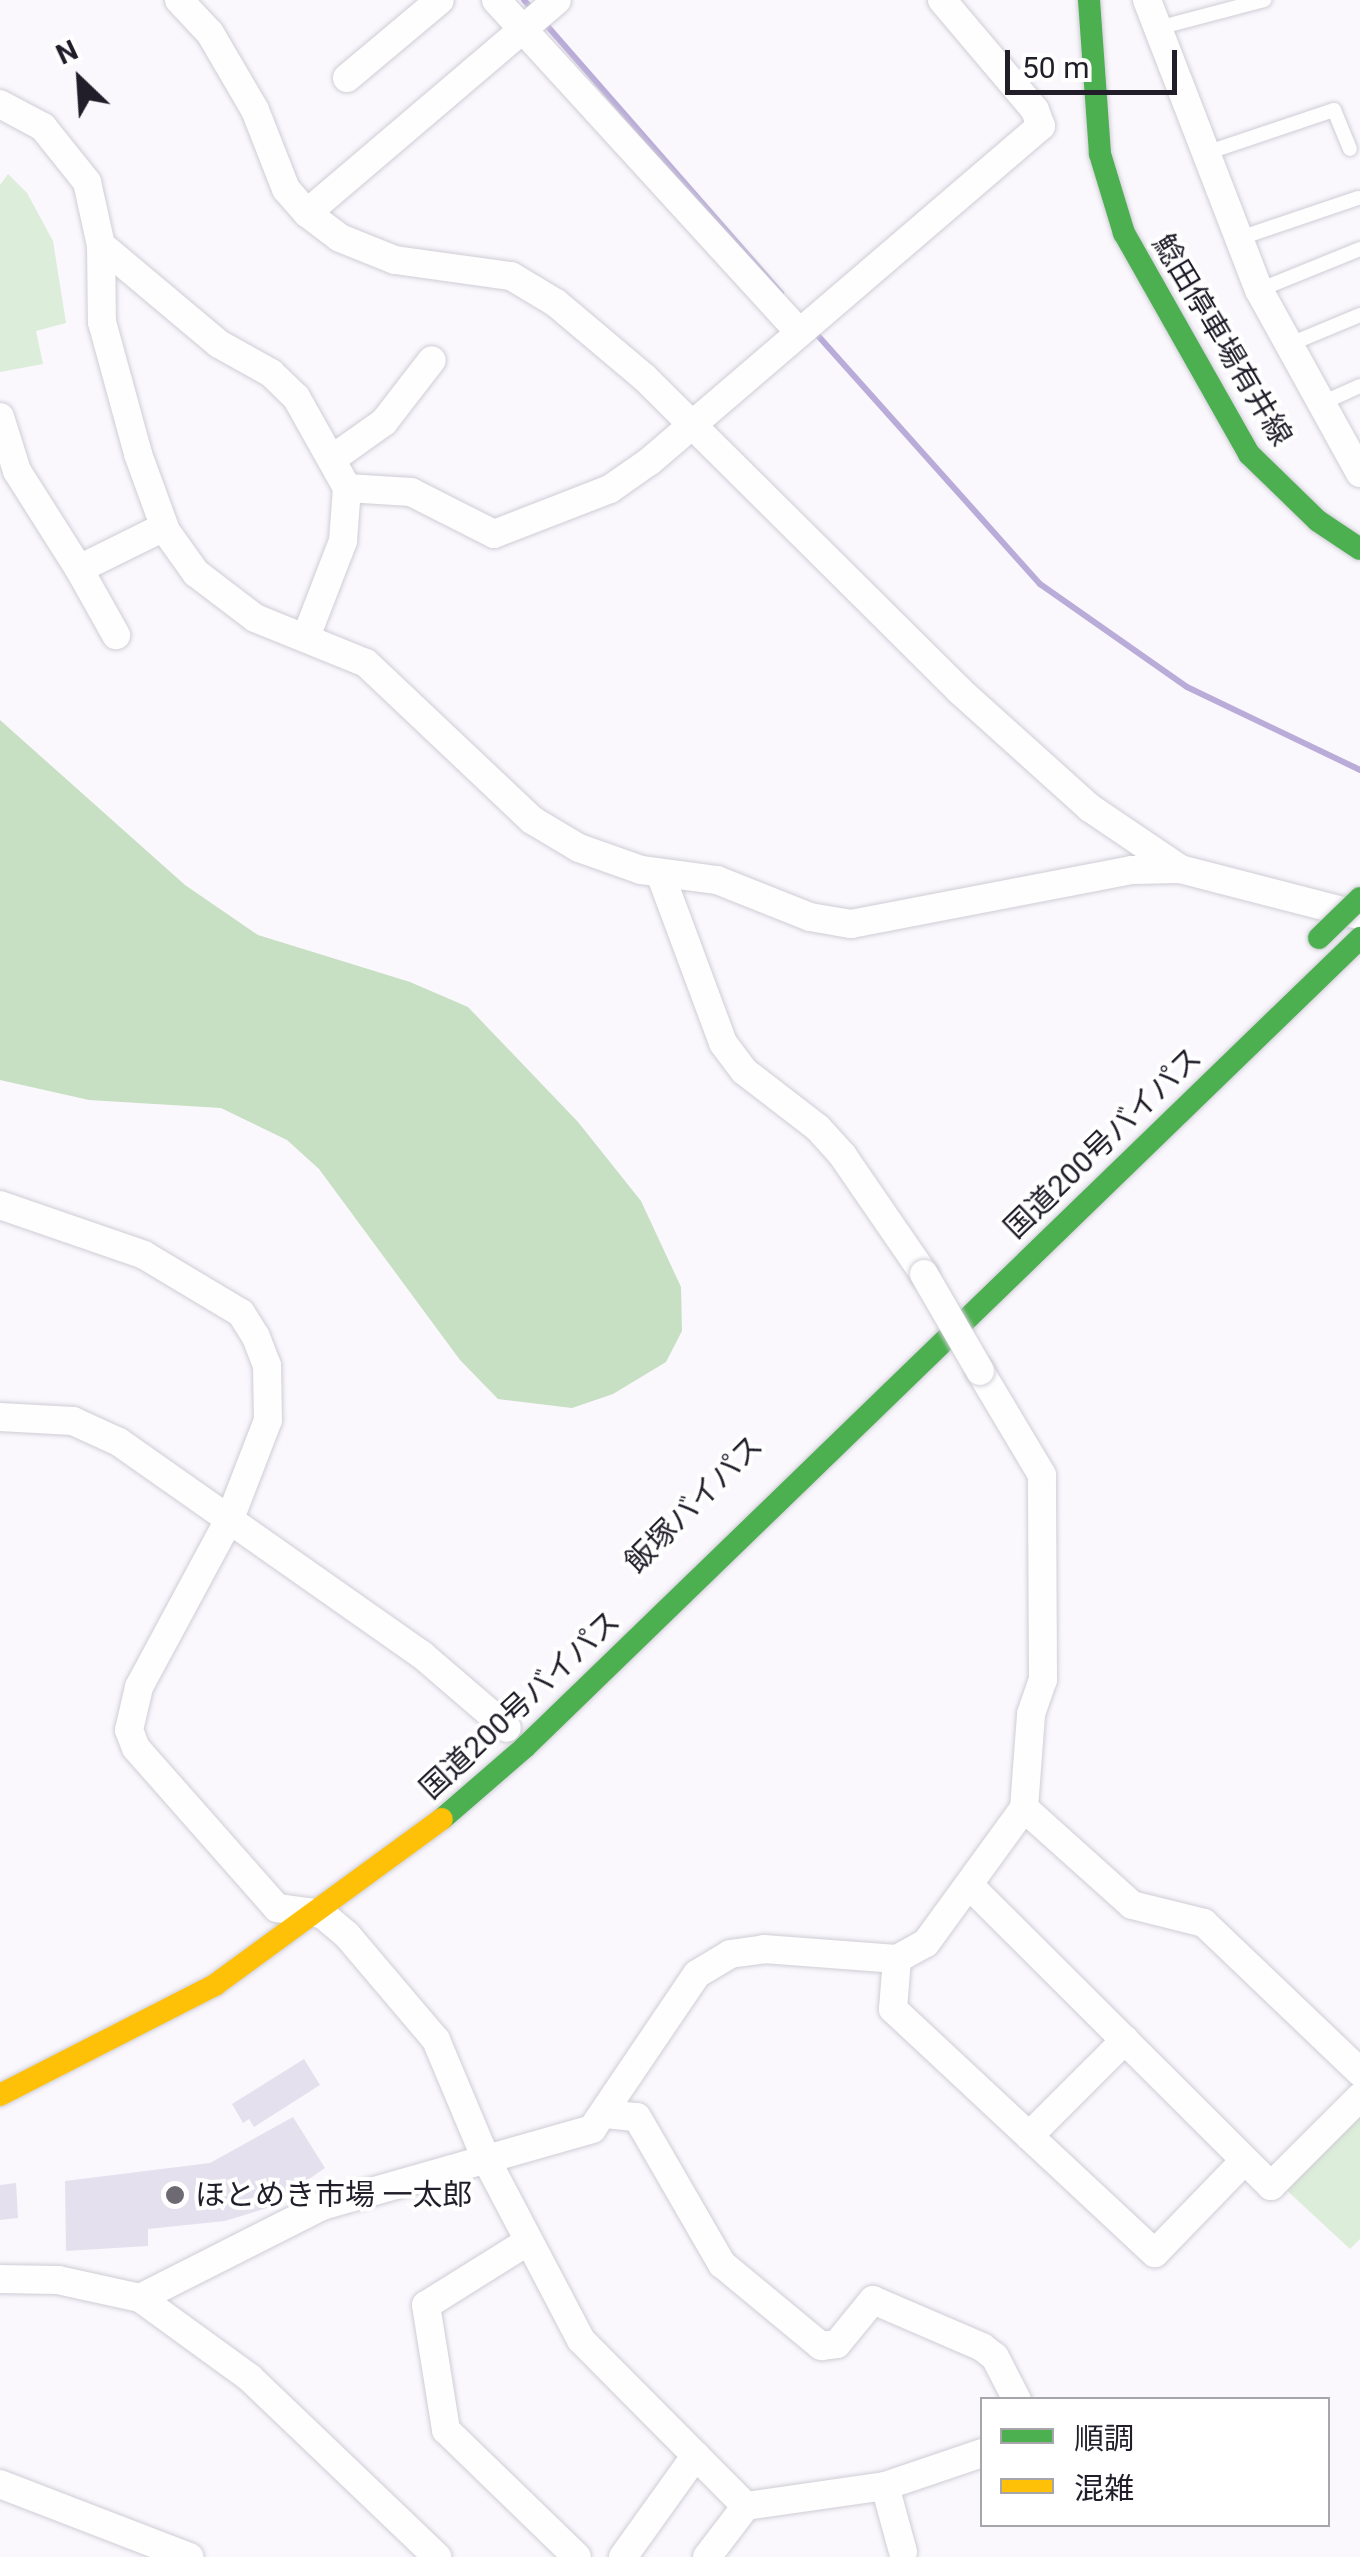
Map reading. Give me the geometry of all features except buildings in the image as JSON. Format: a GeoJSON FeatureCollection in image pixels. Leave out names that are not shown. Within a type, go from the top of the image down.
{"type":"FeatureCollection","features":[{"type":"Feature","properties":{"kind":"main road","name":"鯰田停車場有井線"},"geometry":{"type":"LineString","coordinates":[[1089,0],[1100,154],[1124,233],[1156,298],[1248,454],[1318,521],[1360,549]]}},
{"type":"Feature","properties":{"kind":"main road"},"geometry":{"type":"LineString","coordinates":[[1312,945],[1360,898]]}},
{"type":"Feature","properties":{"kind":"main road","name":"国道200号バイパス"},"geometry":{"type":"LineString","coordinates":[[0,2095],[214,1985],[322,1914],[525,1747],[1356,942]]}},
{"type":"Feature","properties":{"kind":"main road"},"geometry":{"type":"LineString","coordinates":[[922,1321],[964,1280]]}},
{"type":"Feature","properties":{"kind":"main road"},"geometry":{"type":"LineString","coordinates":[[270,1913],[386,1828]]}},
{"type":"Feature","properties":{"kind":"street"},"geometry":{"type":"LineString","coordinates":[[179,0],[210,33],[255,110],[286,190],[306,213],[340,238],[396,260],[511,276],[556,303],[646,378],[690,426],[1090,808],[1180,868]]}},
{"type":"Feature","properties":{"kind":"street"},"geometry":{"type":"LineString","coordinates":[[348,78],[440,0]]}},
{"type":"Feature","properties":{"kind":"street"},"geometry":{"type":"LineString","coordinates":[[496,0],[797,330]]}},
{"type":"Feature","properties":{"kind":"street"},"geometry":{"type":"LineString","coordinates":[[306,213],[557,0]]}},
{"type":"Feature","properties":{"kind":"street"},"geometry":{"type":"LineString","coordinates":[[346,488],[412,492],[494,534],[610,490],[690,426],[797,330],[1042,126],[1035,110],[942,0]]}},
{"type":"Feature","properties":{"kind":"street"},"geometry":{"type":"LineString","coordinates":[[1147,0],[1209,152],[1259,290],[1319,404],[1356,462]]}},
{"type":"Feature","properties":{"kind":"street"},"geometry":{"type":"LineString","coordinates":[[0,104],[43,127],[70,154],[87,182],[100,245],[102,322],[164,527],[196,572],[255,618],[366,663],[532,820],[578,848],[661,876],[717,880],[810,916],[851,924],[1132,870],[1180,868],[1360,916]]}},
{"type":"Feature","properties":{"kind":"street"},"geometry":{"type":"LineString","coordinates":[[100,245],[219,344],[271,373],[296,397],[332,459],[346,488],[342,541],[306,637]]}},
{"type":"Feature","properties":{"kind":"street"},"geometry":{"type":"LineString","coordinates":[[332,459],[384,422],[432,360]]}},
{"type":"Feature","properties":{"kind":"street"},"geometry":{"type":"LineString","coordinates":[[0,417],[17,471],[116,635]]}},
{"type":"Feature","properties":{"kind":"street"},"geometry":{"type":"LineString","coordinates":[[78,569],[164,527]]}},
{"type":"Feature","properties":{"kind":"street"},"geometry":{"type":"LineString","coordinates":[[140,2298],[322,2206],[575,2138],[606,2114],[697,1974],[730,1954],[764,1950],[896,1959],[926,1943],[1024,1808],[1031,1714],[1043,1680],[1042,1475],[924,1274],[830,1142],[744,1070],[723,1042],[661,876]]}},
{"type":"Feature","properties":{"kind":"street"},"geometry":{"type":"LineString","coordinates":[[0,1206],[144,1255],[241,1313],[267,1365],[268,1420],[230,1516],[140,1687],[130,1730],[136,1748],[270,1913],[322,1914],[366,1953],[436,2040],[486,2159],[581,2340],[746,2506]]}},
{"type":"Feature","properties":{"kind":"street"},"geometry":{"type":"LineString","coordinates":[[0,1417],[74,1421],[98,1430],[230,1516],[421,1654],[506,1728]]}},
{"type":"Feature","properties":{"kind":"street"},"geometry":{"type":"LineString","coordinates":[[1024,1808],[1132,1906],[1204,1923],[1360,2072]]}},
{"type":"Feature","properties":{"kind":"street"},"geometry":{"type":"LineString","coordinates":[[970,1886],[1271,2186],[1360,2097]]}},
{"type":"Feature","properties":{"kind":"street"},"geometry":{"type":"LineString","coordinates":[[896,1959],[893,2009],[1155,2252],[1246,2160]]}},
{"type":"Feature","properties":{"kind":"street"},"geometry":{"type":"LineString","coordinates":[[1029,2136],[1125,2040]]}},
{"type":"Feature","properties":{"kind":"street"},"geometry":{"type":"LineString","coordinates":[[606,2114],[637,2117],[722,2264],[821,2346],[837,2344],[873,2300],[982,2347],[1015,2397]]}},
{"type":"Feature","properties":{"kind":"street"},"geometry":{"type":"LineString","coordinates":[[528,2242],[426,2305],[446,2430],[577,2557]]}},
{"type":"Feature","properties":{"kind":"street"},"geometry":{"type":"LineString","coordinates":[[0,2279],[58,2280],[140,2298],[250,2378],[436,2557]]}},
{"type":"Feature","properties":{"kind":"street"},"geometry":{"type":"LineString","coordinates":[[707,2557],[746,2506],[886,2486],[980,2454]]}},
{"type":"Feature","properties":{"kind":"street"},"geometry":{"type":"LineString","coordinates":[[623,2557],[696,2455]]}},
{"type":"Feature","properties":{"kind":"street"},"geometry":{"type":"LineString","coordinates":[[0,2484],[189,2557]]}},
{"type":"Feature","properties":{"kind":"street"},"geometry":{"type":"LineString","coordinates":[[886,2486],[898,2555]]}},
{"type":"Feature","properties":{"kind":"lane"},"geometry":{"type":"LineString","coordinates":[[1158,28],[1264,0]]}},
{"type":"Feature","properties":{"kind":"lane"},"geometry":{"type":"LineString","coordinates":[[1209,152],[1334,110],[1350,149]]}},
{"type":"Feature","properties":{"kind":"lane"},"geometry":{"type":"LineString","coordinates":[[1240,238],[1358,198]]}},
{"type":"Feature","properties":{"kind":"lane"},"geometry":{"type":"LineString","coordinates":[[1259,290],[1360,249]]}},
{"type":"Feature","properties":{"kind":"lane"},"geometry":{"type":"LineString","coordinates":[[1288,345],[1360,315]]}},
{"type":"Feature","properties":{"kind":"lane"},"geometry":{"type":"LineString","coordinates":[[1319,404],[1360,386]]}},
{"type":"Feature","properties":{"kind":"green space"},"geometry":{"type":"Polygon","coordinates":[[[8,174],[27,193],[53,241],[66,323],[36,331],[43,364],[0,372],[0,185],[8,174]]]}},
{"type":"Feature","properties":{"kind":"green space"},"geometry":{"type":"Polygon","coordinates":[[[0,720],[185,885],[258,935],[410,982],[468,1007],[578,1122],[641,1201],[681,1287],[682,1331],[666,1362],[613,1394],[572,1408],[498,1399],[460,1360],[319,1169],[287,1140],[221,1108],[89,1100],[0,1080],[0,720]]]}},
{"type":"Feature","properties":{"kind":"green space"},"geometry":{"type":"Polygon","coordinates":[[[1360,2107],[1360,2239],[1350,2249],[1281,2185],[1360,2107]]]}},
{"type":"Feature","properties":{"kind":"waterway"},"geometry":{"type":"LineString","coordinates":[[524,0],[534,11]]}},
{"type":"Feature","properties":{"kind":"waterway"},"geometry":{"type":"LineString","coordinates":[[542,20],[781,293]]}},
{"type":"Feature","properties":{"kind":"waterway"},"geometry":{"type":"LineString","coordinates":[[812,329],[1040,584],[1187,687],[1360,770]]}},
{"type":"Feature","properties":{"kind":"traffic: fast"},"geometry":{"type":"LineString","coordinates":[[1089,0],[1100,154],[1124,233],[1249,454],[1318,521],[1360,549]]}},
{"type":"Feature","properties":{"kind":"traffic: fast"},"geometry":{"type":"LineString","coordinates":[[1319,938],[1360,898]]}},
{"type":"Feature","properties":{"kind":"traffic: fast"},"geometry":{"type":"LineString","coordinates":[[442,1819],[525,1747],[1360,938]]}},
{"type":"Feature","properties":{"kind":"traffic: slow"},"geometry":{"type":"LineString","coordinates":[[0,2095],[215,1985],[442,1819]]}},
{"type":"Feature","properties":{"kind":"place","name":"ほとめき市場 一太郎"},"geometry":{"type":"Point","coordinates":[175,2195]}}]}
